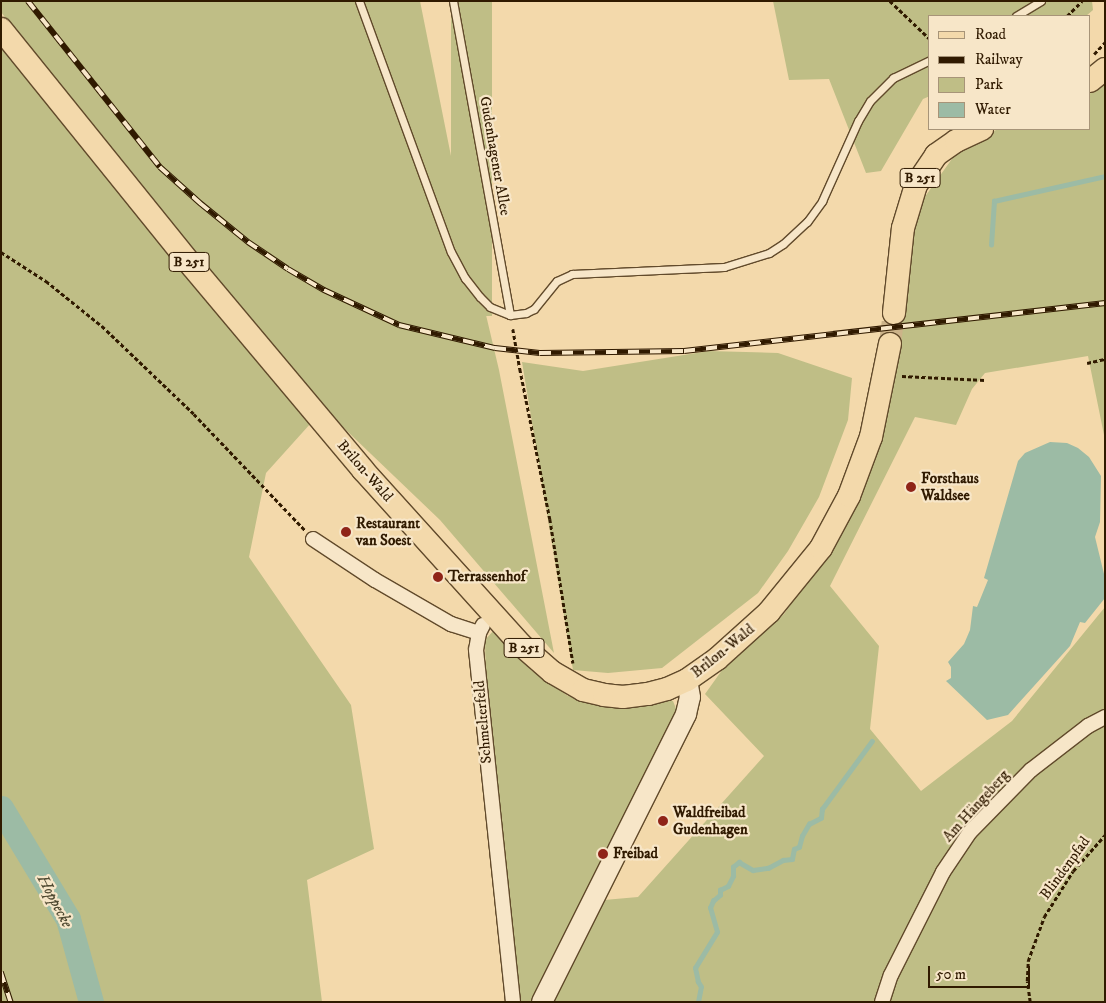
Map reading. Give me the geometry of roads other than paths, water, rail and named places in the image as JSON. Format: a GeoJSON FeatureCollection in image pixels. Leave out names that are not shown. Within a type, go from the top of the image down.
{"type":"FeatureCollection","features":[{"type":"Feature","properties":{"kind":"main road","name":"Brilon-Wald"},"geometry":{"type":"LineString","coordinates":[[1,29],[198,273],[363,470],[537,661],[568,682],[595,693],[623,697],[648,694],[686,680],[717,659],[769,612],[821,548],[841,513],[861,466],[872,430],[890,344]]}},
{"type":"Feature","properties":{"kind":"main road"},"geometry":{"type":"LineString","coordinates":[[1091,80],[1105,69]]}},
{"type":"Feature","properties":{"kind":"main road","name":"B 251"},"geometry":{"type":"LineString","coordinates":[[894,313],[903,228],[916,184],[936,155],[956,141],[980,130]]}},
{"type":"Feature","properties":{"kind":"main road"},"geometry":{"type":"LineString","coordinates":[[542,1002],[686,714],[690,697],[686,680]]}},
{"type":"Feature","properties":{"kind":"street","name":"Schmelterfeld"},"geometry":{"type":"LineString","coordinates":[[313,539],[375,580],[451,624],[481,629],[476,650],[513,1002]]}},
{"type":"Feature","properties":{"kind":"street","name":"Am Hängeberg"},"geometry":{"type":"LineString","coordinates":[[882,1002],[891,975],[934,888],[956,850],[970,832],[1031,770],[1088,726],[1105,717]]}},
{"type":"Feature","properties":{"kind":"lane"},"geometry":{"type":"LineString","coordinates":[[358,1],[450,252],[465,278],[480,297],[490,306],[510,315],[526,313],[534,309],[557,281],[572,274],[724,267],[769,253],[793,236],[807,222],[822,201],[858,121],[870,101],[893,78],[928,61]]}},
{"type":"Feature","properties":{"kind":"lane","name":"Gudenhagener Allee"},"geometry":{"type":"LineString","coordinates":[[453,1],[510,315]]}},
{"type":"Feature","properties":{"kind":"lane"},"geometry":{"type":"LineString","coordinates":[[1018,15],[1041,1]]}},
{"type":"Feature","properties":{"kind":"water"},"geometry":{"type":"Polygon","coordinates":[[[1050,442],[1067,443],[1078,448],[1089,457],[1101,476],[1100,522],[1095,537],[1105,578],[1105,598],[1085,623],[1080,622],[1070,646],[1008,715],[987,720],[946,681],[951,678],[951,667],[948,662],[964,644],[970,630],[973,606],[977,607],[988,580],[984,578],[1018,461],[1025,453],[1050,442]]]}},
{"type":"Feature","properties":{"kind":"waterway"},"geometry":{"type":"LineString","coordinates":[[991,245],[994,201],[1105,176]]}},
{"type":"Feature","properties":{"kind":"waterway"},"geometry":{"type":"LineString","coordinates":[[698,1002],[701,987],[695,968],[717,932],[710,908],[713,901],[720,895],[720,890],[728,886],[733,876],[733,867],[739,862],[753,870],[768,868],[783,860],[792,859],[794,849],[799,847],[802,836],[809,824],[821,818],[822,809],[872,741]]}},
{"type":"Feature","properties":{"kind":"waterway","name":"Hoppecke"},"geometry":{"type":"LineString","coordinates":[[1,808],[68,919],[91,1002]]}},
{"type":"Feature","properties":{"kind":"tunnel"},"geometry":{"type":"LineString","coordinates":[[890,344],[894,313]]}},
{"type":"Feature","properties":{"kind":"railway"},"geometry":{"type":"LineString","coordinates":[[28,1],[160,167],[200,203],[248,242],[288,269],[324,290],[399,325],[495,348],[540,353],[684,351],[1105,303]]}},
{"type":"Feature","properties":{"kind":"railway"},"geometry":{"type":"LineString","coordinates":[[1,972],[11,1002]]}},
{"type":"Feature","properties":{"kind":"place","name":"Forsthaus Waldsee"},"geometry":{"type":"Point","coordinates":[911,487]}},
{"type":"Feature","properties":{"kind":"place","name":"Restaurant van Soest"},"geometry":{"type":"Point","coordinates":[346,532]}},
{"type":"Feature","properties":{"kind":"place","name":"Terrassenhof"},"geometry":{"type":"Point","coordinates":[438,577]}},
{"type":"Feature","properties":{"kind":"place","name":"Waldfreibad Gudenhagen"},"geometry":{"type":"Point","coordinates":[663,821]}},
{"type":"Feature","properties":{"kind":"place","name":"Freibad"},"geometry":{"type":"Point","coordinates":[603,854]}}]}
